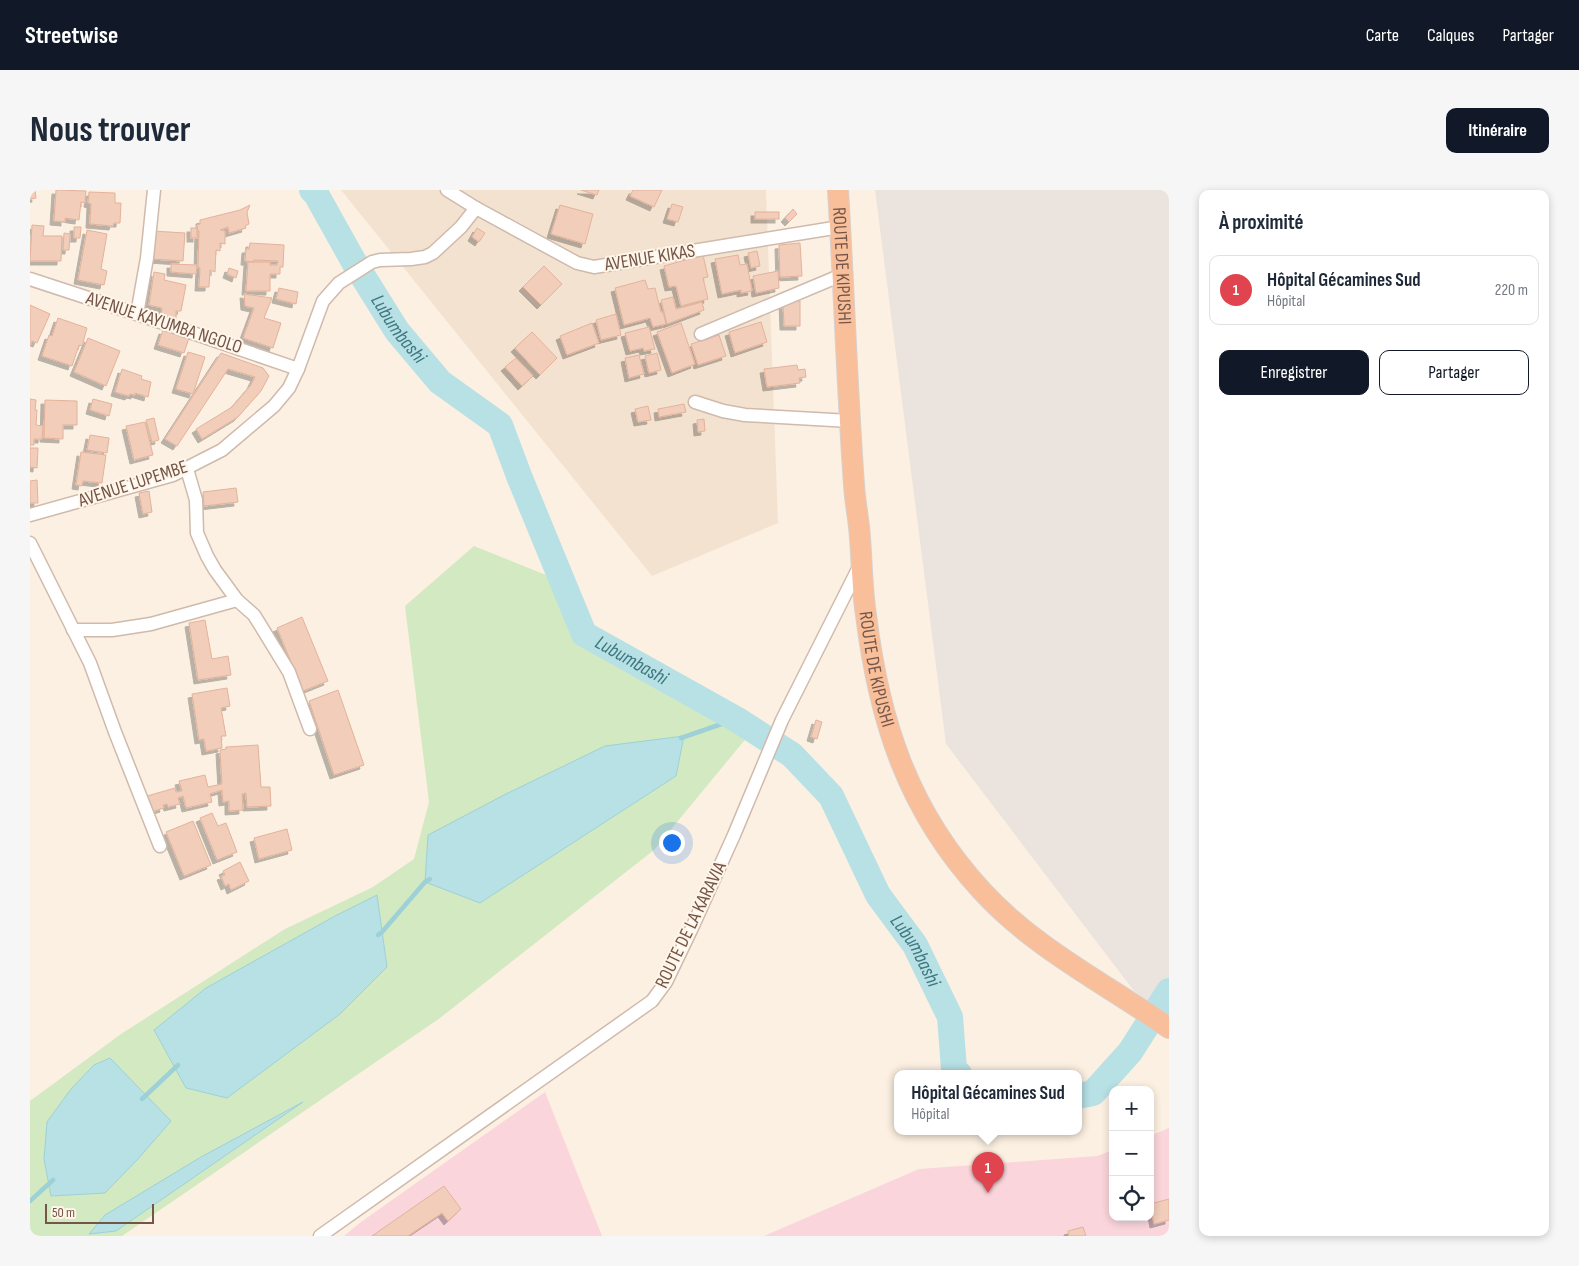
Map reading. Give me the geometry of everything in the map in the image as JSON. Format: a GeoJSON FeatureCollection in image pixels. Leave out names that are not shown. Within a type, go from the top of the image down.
{"type":"FeatureCollection","features":[{"type":"Feature","properties":{"kind":"highway","name":"ROUTE DE KIPUSHI"},"geometry":{"type":"LineString","coordinates":[[838,190],[844,274],[850,421],[865,614],[877,683],[890,734],[911,788],[962,867],[982,891],[1007,916],[1051,950],[1169,1028]]}},
{"type":"Feature","properties":{"kind":"street"},"geometry":{"type":"LineString","coordinates":[[137,314],[147,258],[154,190]]}},
{"type":"Feature","properties":{"kind":"street","name":"AVENUE KIKAS"},"geometry":{"type":"LineString","coordinates":[[447,190],[576,263],[594,267],[840,227]]}},
{"type":"Feature","properties":{"kind":"street","name":"AVENUE LUPEMBE"},"geometry":{"type":"LineString","coordinates":[[30,515],[173,475],[222,450],[241,436],[274,406],[289,388],[323,302],[329,293],[346,278],[372,262],[411,259],[433,252],[461,227],[476,208]]}},
{"type":"Feature","properties":{"kind":"street"},"geometry":{"type":"LineString","coordinates":[[700,334],[844,274]]}},
{"type":"Feature","properties":{"kind":"street","name":"AVENUE KAYUMBA NGOLO"},"geometry":{"type":"LineString","coordinates":[[30,279],[298,369]]}},
{"type":"Feature","properties":{"kind":"street"},"geometry":{"type":"LineString","coordinates":[[695,402],[723,411],[745,415],[850,421]]}},
{"type":"Feature","properties":{"kind":"street"},"geometry":{"type":"LineString","coordinates":[[187,469],[196,500],[197,533],[215,570],[237,600],[254,615],[290,672],[310,729]]}},
{"type":"Feature","properties":{"kind":"street"},"geometry":{"type":"LineString","coordinates":[[30,543],[90,663],[160,846]]}},
{"type":"Feature","properties":{"kind":"street","name":"ROUTE DE LA KARAVIA"},"geometry":{"type":"LineString","coordinates":[[320,1236],[652,1001],[666,982],[691,930],[734,835],[782,720],[861,562]]}},
{"type":"Feature","properties":{"kind":"street"},"geometry":{"type":"LineString","coordinates":[[72,630],[112,630],[151,624],[237,600]]}},
{"type":"Feature","properties":{"kind":"shaded area"},"geometry":{"type":"Polygon","coordinates":[[[341,190],[766,190],[778,523],[652,576],[341,190]]]}},
{"type":"Feature","properties":{"kind":"shaded area"},"geometry":{"type":"Polygon","coordinates":[[[875,190],[1169,190],[1169,1015],[1134,991],[946,744],[875,190]]]}},
{"type":"Feature","properties":{"kind":"shaded area"},"geometry":{"type":"Polygon","coordinates":[[[545,1092],[602,1236],[344,1236],[361,1222],[545,1092]]]}},
{"type":"Feature","properties":{"kind":"shaded area"},"geometry":{"type":"Polygon","coordinates":[[[1169,1128],[1169,1236],[764,1236],[919,1169],[1097,1156],[1109,1152],[1109,1221],[1154,1221],[1154,1134],[1169,1128]]]}},
{"type":"Feature","properties":{"kind":"green space"},"geometry":{"type":"Polygon","coordinates":[[[474,546],[551,577],[580,635],[676,685],[748,736],[654,850],[440,1018],[122,1236],[30,1236],[30,1101],[121,1034],[285,929],[373,887],[414,859],[429,802],[405,606],[474,546]]]}},
{"type":"Feature","properties":{"kind":"water"},"geometry":{"type":"Polygon","coordinates":[[[684,736],[676,776],[480,903],[425,882],[428,835],[504,795],[605,746],[684,736]]]}},
{"type":"Feature","properties":{"kind":"water"},"geometry":{"type":"Polygon","coordinates":[[[377,895],[387,967],[340,1014],[227,1098],[186,1088],[154,1030],[206,988],[335,916],[377,895]]]}},
{"type":"Feature","properties":{"kind":"water"},"geometry":{"type":"Polygon","coordinates":[[[110,1058],[171,1121],[105,1193],[51,1196],[44,1159],[47,1122],[71,1089],[94,1065],[110,1058]]]}},
{"type":"Feature","properties":{"kind":"water"},"geometry":{"type":"Polygon","coordinates":[[[303,1102],[116,1231],[89,1234],[105,1215],[201,1157],[303,1102]]]}},
{"type":"Feature","properties":{"kind":"building"},"geometry":{"type":"Polygon","coordinates":[[[30,190],[35,190],[36,198],[30,199],[30,190]]]}},
{"type":"Feature","properties":{"kind":"building"},"geometry":{"type":"Polygon","coordinates":[[[56,190],[86,191],[85,203],[81,202],[79,220],[65,218],[65,222],[54,221],[56,190]]]}},
{"type":"Feature","properties":{"kind":"building"},"geometry":{"type":"Polygon","coordinates":[[[581,190],[599,190],[597,195],[581,190]]]}},
{"type":"Feature","properties":{"kind":"building"},"geometry":{"type":"Polygon","coordinates":[[[633,190],[662,190],[654,207],[630,196],[633,190]]]}},
{"type":"Feature","properties":{"kind":"building"},"geometry":{"type":"Polygon","coordinates":[[[89,192],[115,193],[115,203],[121,203],[120,223],[114,223],[113,226],[90,224],[91,204],[88,203],[89,192]]]}},
{"type":"Feature","properties":{"kind":"building"},"geometry":{"type":"Polygon","coordinates":[[[672,204],[683,207],[678,222],[667,219],[672,204]]]}},
{"type":"Feature","properties":{"kind":"building"},"geometry":{"type":"Polygon","coordinates":[[[250,205],[247,212],[249,224],[245,226],[246,228],[229,233],[228,227],[220,230],[225,231],[225,244],[220,243],[220,251],[216,250],[215,272],[210,270],[209,287],[199,287],[199,231],[197,225],[200,224],[200,220],[240,210],[250,205]]]}},
{"type":"Feature","properties":{"kind":"building"},"geometry":{"type":"Polygon","coordinates":[[[560,205],[593,214],[585,244],[551,234],[560,205]]]}},
{"type":"Feature","properties":{"kind":"building"},"geometry":{"type":"Polygon","coordinates":[[[793,209],[797,214],[789,222],[785,218],[793,209]]]}},
{"type":"Feature","properties":{"kind":"building"},"geometry":{"type":"Polygon","coordinates":[[[755,212],[779,212],[779,219],[755,219],[755,212]]]}},
{"type":"Feature","properties":{"kind":"building"},"geometry":{"type":"Polygon","coordinates":[[[32,225],[44,226],[43,236],[62,236],[61,261],[30,261],[32,225]]]}},
{"type":"Feature","properties":{"kind":"building"},"geometry":{"type":"Polygon","coordinates":[[[74,227],[81,227],[80,238],[74,238],[74,227]]]}},
{"type":"Feature","properties":{"kind":"building"},"geometry":{"type":"Polygon","coordinates":[[[191,228],[197,228],[197,238],[191,238],[191,228]]]}},
{"type":"Feature","properties":{"kind":"building"},"geometry":{"type":"Polygon","coordinates":[[[477,228],[485,233],[479,242],[472,237],[477,228]]]}},
{"type":"Feature","properties":{"kind":"building"},"geometry":{"type":"Polygon","coordinates":[[[87,230],[107,234],[101,269],[107,271],[104,285],[78,280],[87,230]]]}},
{"type":"Feature","properties":{"kind":"building"},"geometry":{"type":"Polygon","coordinates":[[[153,231],[185,233],[183,261],[152,259],[153,231]]]}},
{"type":"Feature","properties":{"kind":"building"},"geometry":{"type":"Polygon","coordinates":[[[64,233],[70,234],[69,250],[63,250],[64,233]]]}},
{"type":"Feature","properties":{"kind":"building"},"geometry":{"type":"Polygon","coordinates":[[[250,243],[284,245],[283,267],[280,267],[280,274],[270,274],[270,291],[246,291],[248,262],[254,262],[245,261],[246,249],[249,249],[250,243]],[[254,260],[254,262],[270,262],[270,265],[277,265],[278,261],[254,260]]]}},
{"type":"Feature","properties":{"kind":"building"},"geometry":{"type":"Polygon","coordinates":[[[800,243],[802,276],[780,277],[779,245],[800,243]]]}},
{"type":"Feature","properties":{"kind":"building"},"geometry":{"type":"Polygon","coordinates":[[[757,251],[760,266],[751,268],[748,253],[757,251]]]}},
{"type":"Feature","properties":{"kind":"building"},"geometry":{"type":"Polygon","coordinates":[[[703,255],[708,277],[703,278],[708,299],[681,306],[676,286],[669,287],[664,266],[703,255]]]}},
{"type":"Feature","properties":{"kind":"building"},"geometry":{"type":"Polygon","coordinates":[[[738,255],[740,265],[747,264],[752,291],[741,293],[741,290],[722,294],[715,259],[738,255]]]}},
{"type":"Feature","properties":{"kind":"building"},"geometry":{"type":"Polygon","coordinates":[[[171,264],[197,265],[196,274],[171,272],[171,264]]]}},
{"type":"Feature","properties":{"kind":"building"},"geometry":{"type":"Polygon","coordinates":[[[544,266],[562,284],[541,305],[523,287],[544,266]]]}},
{"type":"Feature","properties":{"kind":"building"},"geometry":{"type":"Polygon","coordinates":[[[229,268],[238,271],[236,278],[227,274],[229,268]]]}},
{"type":"Feature","properties":{"kind":"building"},"geometry":{"type":"Polygon","coordinates":[[[778,271],[779,288],[756,293],[753,276],[778,271]]]}},
{"type":"Feature","properties":{"kind":"building"},"geometry":{"type":"Polygon","coordinates":[[[154,272],[165,274],[164,280],[186,285],[181,311],[176,311],[176,318],[161,316],[162,308],[149,305],[154,272]]]}},
{"type":"Feature","properties":{"kind":"building"},"geometry":{"type":"Polygon","coordinates":[[[645,280],[648,289],[655,288],[666,324],[653,327],[650,318],[624,325],[615,288],[645,280]]]}},
{"type":"Feature","properties":{"kind":"building"},"geometry":{"type":"Polygon","coordinates":[[[279,288],[298,292],[296,304],[276,299],[279,288]]]}},
{"type":"Feature","properties":{"kind":"building"},"geometry":{"type":"Polygon","coordinates":[[[244,294],[272,298],[264,318],[281,323],[273,348],[243,338],[254,308],[245,306],[244,294]]]}},
{"type":"Feature","properties":{"kind":"building"},"geometry":{"type":"Polygon","coordinates":[[[673,297],[676,309],[702,302],[704,310],[667,324],[661,300],[673,297]]]}},
{"type":"Feature","properties":{"kind":"building"},"geometry":{"type":"Polygon","coordinates":[[[783,301],[800,301],[800,326],[784,326],[783,301]]]}},
{"type":"Feature","properties":{"kind":"building"},"geometry":{"type":"Polygon","coordinates":[[[30,305],[50,314],[37,343],[32,341],[30,346],[30,305]]]}},
{"type":"Feature","properties":{"kind":"building"},"geometry":{"type":"Polygon","coordinates":[[[616,314],[621,335],[601,340],[596,320],[616,314]]]}},
{"type":"Feature","properties":{"kind":"building"},"geometry":{"type":"Polygon","coordinates":[[[58,318],[87,328],[82,346],[79,345],[72,366],[42,356],[49,335],[52,336],[58,318]]]}},
{"type":"Feature","properties":{"kind":"building"},"geometry":{"type":"Polygon","coordinates":[[[761,322],[767,342],[735,353],[729,332],[761,322]]]}},
{"type":"Feature","properties":{"kind":"building"},"geometry":{"type":"Polygon","coordinates":[[[592,323],[599,343],[567,355],[560,336],[592,323]]]}},
{"type":"Feature","properties":{"kind":"building"},"geometry":{"type":"Polygon","coordinates":[[[681,323],[695,364],[672,373],[657,332],[681,323]]]}},
{"type":"Feature","properties":{"kind":"building"},"geometry":{"type":"Polygon","coordinates":[[[649,327],[655,349],[644,351],[643,348],[630,351],[625,333],[649,327]]]}},
{"type":"Feature","properties":{"kind":"building"},"geometry":{"type":"Polygon","coordinates":[[[163,330],[189,338],[184,353],[158,345],[163,330]]]}},
{"type":"Feature","properties":{"kind":"building"},"geometry":{"type":"Polygon","coordinates":[[[532,332],[557,358],[540,375],[515,348],[532,332]]]}},
{"type":"Feature","properties":{"kind":"building"},"geometry":{"type":"Polygon","coordinates":[[[719,335],[726,356],[698,365],[691,344],[719,335]]]}},
{"type":"Feature","properties":{"kind":"building"},"geometry":{"type":"Polygon","coordinates":[[[88,338],[120,351],[106,386],[74,372],[88,338]]]}},
{"type":"Feature","properties":{"kind":"building"},"geometry":{"type":"Polygon","coordinates":[[[188,352],[205,357],[193,394],[176,389],[188,352]]]}},
{"type":"Feature","properties":{"kind":"building"},"geometry":{"type":"Polygon","coordinates":[[[221,353],[263,368],[269,376],[261,391],[238,417],[202,439],[196,429],[232,407],[251,385],[255,377],[228,369],[177,446],[165,439],[221,353]]]}},
{"type":"Feature","properties":{"kind":"building"},"geometry":{"type":"Polygon","coordinates":[[[657,353],[661,370],[649,373],[645,356],[657,353]]]}},
{"type":"Feature","properties":{"kind":"building"},"geometry":{"type":"Polygon","coordinates":[[[639,355],[644,374],[629,378],[625,358],[639,355]]]}},
{"type":"Feature","properties":{"kind":"building"},"geometry":{"type":"Polygon","coordinates":[[[516,358],[533,376],[522,386],[505,367],[516,358]]]}},
{"type":"Feature","properties":{"kind":"building"},"geometry":{"type":"Polygon","coordinates":[[[797,365],[798,370],[805,369],[806,377],[799,378],[800,383],[767,387],[764,369],[797,365]]]}},
{"type":"Feature","properties":{"kind":"building"},"geometry":{"type":"Polygon","coordinates":[[[122,369],[142,376],[141,379],[151,382],[148,397],[135,393],[135,395],[130,394],[129,396],[115,392],[122,369]]]}},
{"type":"Feature","properties":{"kind":"building"},"geometry":{"type":"Polygon","coordinates":[[[30,399],[36,400],[36,425],[43,426],[42,439],[34,439],[34,445],[30,445],[30,399]]]}},
{"type":"Feature","properties":{"kind":"building"},"geometry":{"type":"Polygon","coordinates":[[[93,399],[112,404],[109,416],[90,410],[93,399]]]}},
{"type":"Feature","properties":{"kind":"building"},"geometry":{"type":"Polygon","coordinates":[[[45,400],[77,401],[77,425],[63,425],[63,439],[44,438],[45,400]]]}},
{"type":"Feature","properties":{"kind":"building"},"geometry":{"type":"Polygon","coordinates":[[[684,404],[686,412],[659,417],[658,409],[684,404]]]}},
{"type":"Feature","properties":{"kind":"building"},"geometry":{"type":"Polygon","coordinates":[[[648,406],[651,420],[638,422],[635,409],[648,406]]]}},
{"type":"Feature","properties":{"kind":"building"},"geometry":{"type":"Polygon","coordinates":[[[154,418],[159,440],[152,442],[146,420],[154,418]]]}},
{"type":"Feature","properties":{"kind":"building"},"geometry":{"type":"Polygon","coordinates":[[[704,419],[705,431],[698,432],[697,420],[704,419]]]}},
{"type":"Feature","properties":{"kind":"building"},"geometry":{"type":"Polygon","coordinates":[[[145,422],[153,455],[134,460],[126,426],[145,422]]]}},
{"type":"Feature","properties":{"kind":"building"},"geometry":{"type":"Polygon","coordinates":[[[90,435],[109,438],[107,453],[87,450],[90,435]]]}},
{"type":"Feature","properties":{"kind":"building"},"geometry":{"type":"Polygon","coordinates":[[[30,448],[38,448],[37,468],[30,467],[30,448]]]}},
{"type":"Feature","properties":{"kind":"building"},"geometry":{"type":"Polygon","coordinates":[[[81,452],[106,455],[102,483],[83,481],[82,486],[76,485],[81,452]]]}},
{"type":"Feature","properties":{"kind":"building"},"geometry":{"type":"Polygon","coordinates":[[[37,480],[38,503],[30,503],[30,481],[37,480]]]}},
{"type":"Feature","properties":{"kind":"building"},"geometry":{"type":"Polygon","coordinates":[[[236,488],[238,502],[204,506],[203,492],[236,488]]]}},
{"type":"Feature","properties":{"kind":"building"},"geometry":{"type":"Polygon","coordinates":[[[149,491],[152,512],[143,514],[139,493],[149,491]]]}},
{"type":"Feature","properties":{"kind":"building"},"geometry":{"type":"Polygon","coordinates":[[[302,617],[328,681],[303,691],[277,628],[302,617]]]}},
{"type":"Feature","properties":{"kind":"building"},"geometry":{"type":"Polygon","coordinates":[[[205,620],[212,659],[228,656],[231,675],[198,680],[189,623],[205,620]]]}},
{"type":"Feature","properties":{"kind":"building"},"geometry":{"type":"Polygon","coordinates":[[[227,688],[230,706],[221,708],[226,736],[221,736],[222,748],[206,751],[204,739],[199,740],[192,694],[227,688]]]}},
{"type":"Feature","properties":{"kind":"building"},"geometry":{"type":"Polygon","coordinates":[[[338,690],[364,765],[334,775],[309,701],[338,690]]]}},
{"type":"Feature","properties":{"kind":"building"},"geometry":{"type":"Polygon","coordinates":[[[816,720],[822,722],[817,739],[811,737],[816,720]]]}},
{"type":"Feature","properties":{"kind":"building"},"geometry":{"type":"Polygon","coordinates":[[[258,745],[261,787],[270,787],[271,806],[247,807],[246,793],[242,794],[243,810],[229,811],[229,801],[223,802],[222,790],[210,794],[212,802],[186,808],[183,796],[178,798],[180,804],[168,807],[167,804],[163,805],[164,808],[151,812],[147,796],[175,788],[176,792],[182,791],[179,781],[205,775],[208,787],[222,784],[220,750],[226,749],[226,747],[258,745]]]}},
{"type":"Feature","properties":{"kind":"building"},"geometry":{"type":"Polygon","coordinates":[[[212,813],[218,826],[226,823],[237,852],[217,860],[200,818],[212,813]]]}},
{"type":"Feature","properties":{"kind":"building"},"geometry":{"type":"Polygon","coordinates":[[[193,821],[211,865],[184,876],[166,832],[193,821]]]}},
{"type":"Feature","properties":{"kind":"building"},"geometry":{"type":"Polygon","coordinates":[[[287,829],[292,850],[259,859],[254,838],[287,829]]]}},
{"type":"Feature","properties":{"kind":"building"},"geometry":{"type":"Polygon","coordinates":[[[240,862],[249,881],[231,890],[229,884],[225,886],[221,876],[225,875],[223,871],[240,862]]]}},
{"type":"Feature","properties":{"kind":"building"},"geometry":{"type":"Polygon","coordinates":[[[444,1186],[461,1209],[448,1221],[442,1213],[408,1236],[372,1236],[444,1186]]]}},
{"type":"Feature","properties":{"kind":"building"},"geometry":{"type":"Polygon","coordinates":[[[1169,1199],[1169,1220],[1154,1224],[1154,1203],[1169,1199]]]}},
{"type":"Feature","properties":{"kind":"building"},"geometry":{"type":"Polygon","coordinates":[[[1083,1227],[1086,1236],[1069,1236],[1068,1231],[1083,1227]]]}},
{"type":"Feature","properties":{"kind":"waterway","name":"Lubumbashi"},"geometry":{"type":"LineString","coordinates":[[312,190],[397,331],[440,382],[500,425],[584,634],[736,719],[792,755],[831,796],[878,895],[915,945],[950,1017],[955,1070]]}},
{"type":"Feature","properties":{"kind":"waterway"},"geometry":{"type":"LineString","coordinates":[[681,738],[736,719]]}},
{"type":"Feature","properties":{"kind":"waterway"},"geometry":{"type":"LineString","coordinates":[[378,935],[425,882],[430,879]]}},
{"type":"Feature","properties":{"kind":"waterway","name":"Lubumbashi"},"geometry":{"type":"LineString","coordinates":[[1082,1095],[1093,1093],[1130,1052],[1169,991]]}},
{"type":"Feature","properties":{"kind":"waterway"},"geometry":{"type":"LineString","coordinates":[[142,1099],[178,1065]]}},
{"type":"Feature","properties":{"kind":"waterway"},"geometry":{"type":"LineString","coordinates":[[30,1201],[53,1180]]}},
{"type":"Feature","properties":{"kind":"place","name":"Hôpital Gécamines Sud"},"geometry":{"type":"Point","coordinates":[988,1193]}}]}
